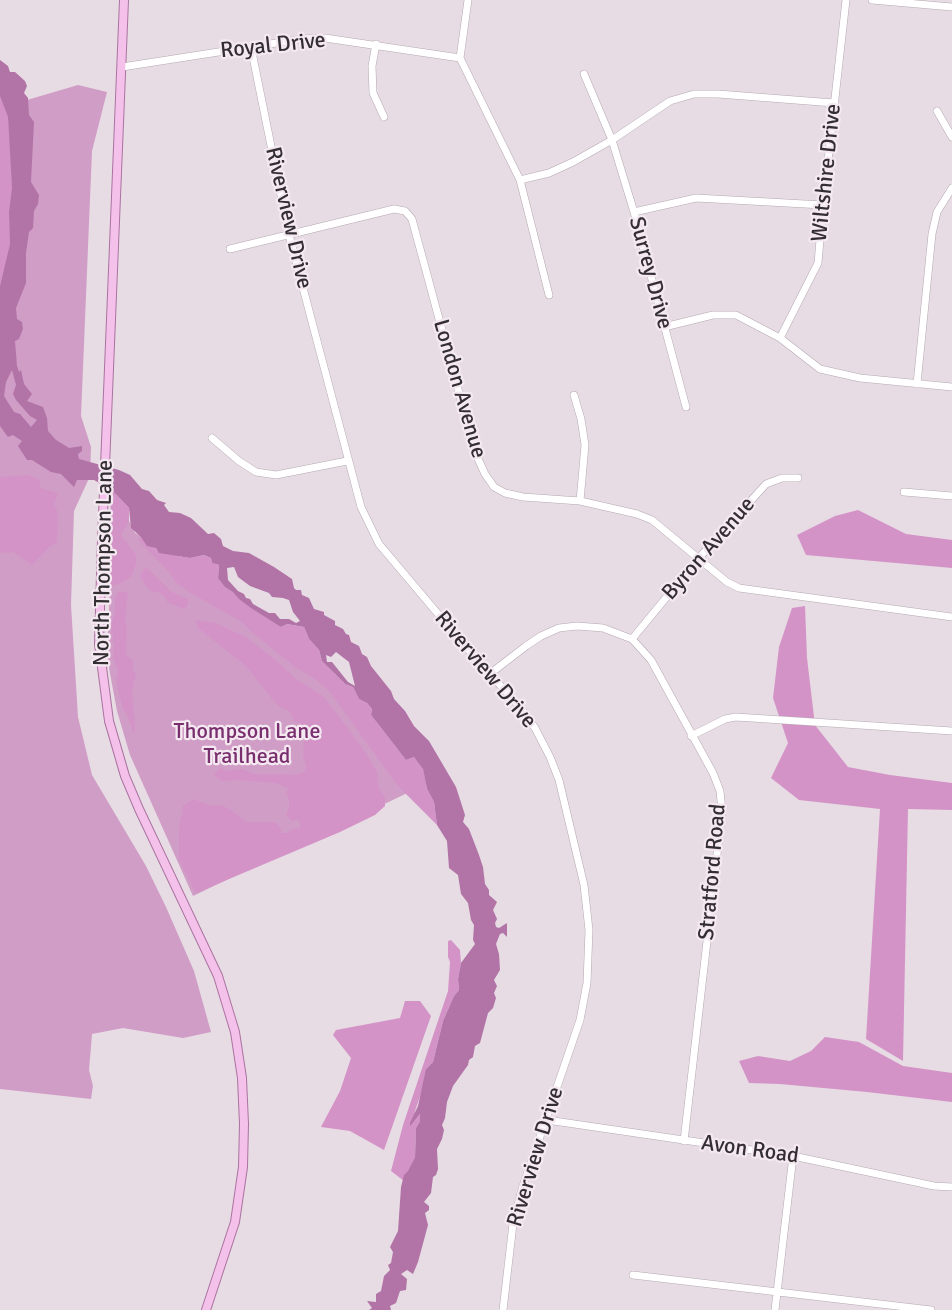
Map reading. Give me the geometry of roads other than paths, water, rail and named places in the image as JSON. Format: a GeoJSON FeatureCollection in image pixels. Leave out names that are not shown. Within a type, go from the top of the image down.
{"type":"FeatureCollection","features":[{"type":"Feature","properties":{"kind":"main road","name":"North Thompson Lane"},"geometry":{"type":"LineString","coordinates":[[124,0],[99,644],[109,721],[125,776],[218,976],[235,1032],[242,1078],[243,1167],[236,1212],[224,1258],[206,1310]]}},
{"type":"Feature","properties":{"kind":"street"},"geometry":{"type":"LineString","coordinates":[[468,0],[460,58],[520,180],[549,295]]}},
{"type":"Feature","properties":{"kind":"street","name":"Wiltshire Drive"},"geometry":{"type":"LineString","coordinates":[[780,338],[818,263],[822,205],[846,0]]}},
{"type":"Feature","properties":{"kind":"street"},"geometry":{"type":"LineString","coordinates":[[872,0],[952,7]]}},
{"type":"Feature","properties":{"kind":"street","name":"Royal Drive"},"geometry":{"type":"LineString","coordinates":[[122,67],[302,39],[325,38],[460,58]]}},
{"type":"Feature","properties":{"kind":"street"},"geometry":{"type":"LineString","coordinates":[[376,44],[372,66],[373,93],[384,117]]}},
{"type":"Feature","properties":{"kind":"street","name":"Riverview Drive"},"geometry":{"type":"LineString","coordinates":[[251,47],[289,235],[361,507],[379,544],[520,707],[535,728],[559,780],[584,885],[589,930],[586,986],[580,1020],[522,1189],[513,1224],[503,1310]]}},
{"type":"Feature","properties":{"kind":"street","name":"Surrey Drive"},"geometry":{"type":"LineString","coordinates":[[584,74],[612,140],[634,212],[686,406]]}},
{"type":"Feature","properties":{"kind":"street"},"geometry":{"type":"LineString","coordinates":[[520,180],[566,166],[612,140],[670,101],[694,94],[834,103]]}},
{"type":"Feature","properties":{"kind":"street"},"geometry":{"type":"LineString","coordinates":[[937,111],[952,137]]}},
{"type":"Feature","properties":{"kind":"street"},"geometry":{"type":"LineString","coordinates":[[917,384],[932,234],[937,212],[952,188]]}},
{"type":"Feature","properties":{"kind":"street"},"geometry":{"type":"LineString","coordinates":[[634,212],[696,198],[822,205]]}},
{"type":"Feature","properties":{"kind":"street","name":"London Avenue"},"geometry":{"type":"LineString","coordinates":[[230,249],[394,209],[405,212],[412,219],[475,452],[494,488],[523,497],[580,501],[617,508],[652,520],[698,560],[727,582],[739,588],[952,617]]}},
{"type":"Feature","properties":{"kind":"street"},"geometry":{"type":"LineString","coordinates":[[664,327],[712,315],[736,315],[780,338],[820,369],[860,378],[952,387]]}},
{"type":"Feature","properties":{"kind":"street"},"geometry":{"type":"LineString","coordinates":[[574,395],[585,445],[580,501]]}},
{"type":"Feature","properties":{"kind":"street"},"geometry":{"type":"LineString","coordinates":[[212,438],[239,461],[256,472],[266,474],[276,475],[347,461]]}},
{"type":"Feature","properties":{"kind":"street","name":"Byron Avenue"},"geometry":{"type":"LineString","coordinates":[[632,639],[766,484],[782,478],[798,478]]}},
{"type":"Feature","properties":{"kind":"street"},"geometry":{"type":"LineString","coordinates":[[904,492],[952,496]]}},
{"type":"Feature","properties":{"kind":"street","name":"Stratford Road"},"geometry":{"type":"LineString","coordinates":[[491,673],[526,646],[559,628],[577,626],[603,628],[632,639],[651,660],[720,791],[722,811],[684,1141]]}},
{"type":"Feature","properties":{"kind":"street"},"geometry":{"type":"LineString","coordinates":[[691,736],[725,719],[736,717],[952,731]]}},
{"type":"Feature","properties":{"kind":"street","name":"Avon Road"},"geometry":{"type":"LineString","coordinates":[[547,1120],[793,1156],[934,1186],[952,1187]]}},
{"type":"Feature","properties":{"kind":"street"},"geometry":{"type":"LineString","coordinates":[[775,1310],[793,1156]]}},
{"type":"Feature","properties":{"kind":"street"},"geometry":{"type":"LineString","coordinates":[[633,1275],[931,1310]]}},
{"type":"Feature","properties":{"kind":"park label","name":"Thompson Lane Trailhead"},"geometry":{"type":"Point","coordinates":[247,744]}}]}
